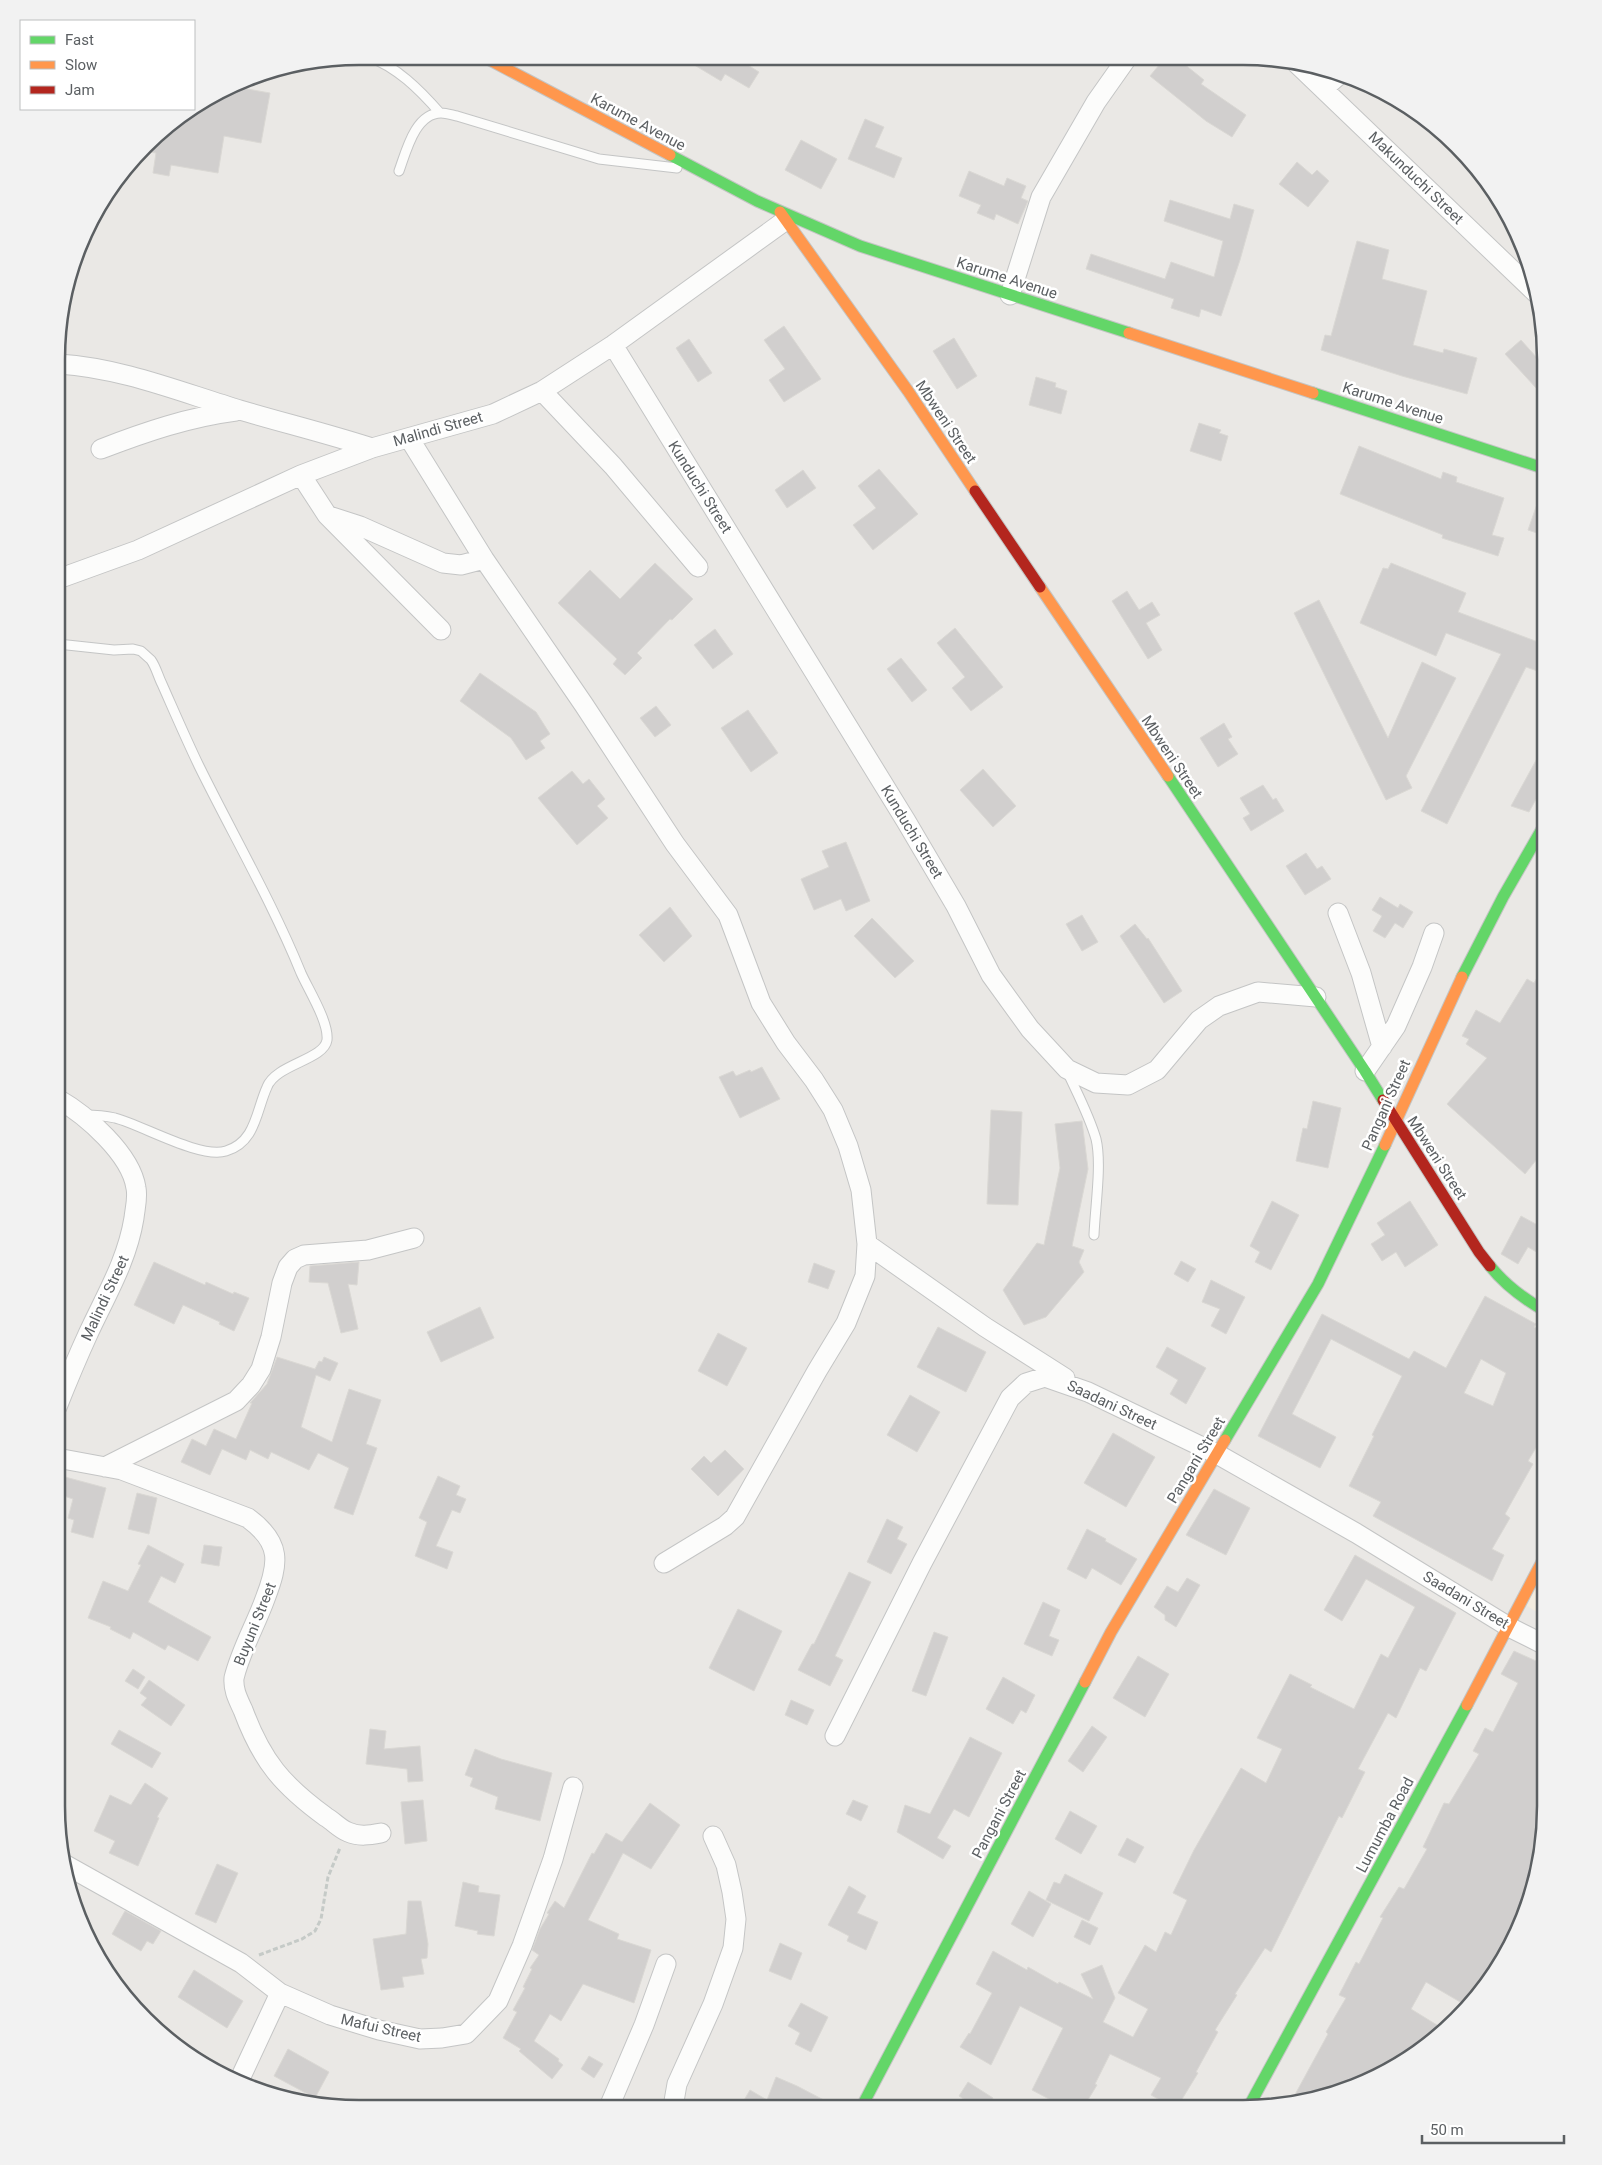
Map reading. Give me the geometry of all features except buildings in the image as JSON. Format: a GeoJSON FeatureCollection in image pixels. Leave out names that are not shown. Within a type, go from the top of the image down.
{"type":"FeatureCollection","features":[{"type":"Feature","properties":{"kind":"street","name":"Karume Avenue"},"geometry":{"type":"LineString","coordinates":[[499,65],[783,216],[860,246],[1537,466]]}},
{"type":"Feature","properties":{"kind":"street"},"geometry":{"type":"LineString","coordinates":[[1010,295],[1042,197],[1096,102],[1123,65]]}},
{"type":"Feature","properties":{"kind":"street","name":"Makunduchi Street"},"geometry":{"type":"LineString","coordinates":[[1307,72],[1527,285]]}},
{"type":"Feature","properties":{"kind":"street"},"geometry":{"type":"LineString","coordinates":[[1324,88],[1333,80]]}},
{"type":"Feature","properties":{"kind":"street","name":"Malindi Street"},"geometry":{"type":"LineString","coordinates":[[65,576],[138,550],[301,475],[372,448],[493,414],[542,391],[613,345],[783,216]]}},
{"type":"Feature","properties":{"kind":"street","name":"Mbweni Street"},"geometry":{"type":"LineString","coordinates":[[783,216],[908,391],[1316,997],[1479,1252],[1502,1281],[1537,1305]]}},
{"type":"Feature","properties":{"kind":"street","name":"Kunduchi Street"},"geometry":{"type":"LineString","coordinates":[[613,345],[906,821],[956,906],[991,975],[1030,1029],[1065,1067],[1096,1083],[1128,1085],[1157,1070],[1199,1020],[1219,1006],[1258,992],[1316,997]]}},
{"type":"Feature","properties":{"kind":"street"},"geometry":{"type":"LineString","coordinates":[[65,365],[134,376],[240,410],[331,434],[372,448]]}},
{"type":"Feature","properties":{"kind":"street"},"geometry":{"type":"LineString","coordinates":[[542,391],[613,466],[698,567]]}},
{"type":"Feature","properties":{"kind":"street"},"geometry":{"type":"LineString","coordinates":[[101,449],[168,425],[240,410]]}},
{"type":"Feature","properties":{"kind":"street"},"geometry":{"type":"LineString","coordinates":[[409,438],[484,559],[584,705],[675,844],[728,915],[761,1003],[786,1043],[814,1080],[837,1119],[848,1146],[861,1190],[868,1244],[865,1276],[846,1323],[808,1386],[735,1517],[725,1526],[664,1563]]}},
{"type":"Feature","properties":{"kind":"street"},"geometry":{"type":"LineString","coordinates":[[301,475],[327,515],[441,630]]}},
{"type":"Feature","properties":{"kind":"street"},"geometry":{"type":"LineString","coordinates":[[327,515],[360,526],[443,563],[461,564],[484,559]]}},
{"type":"Feature","properties":{"kind":"street","name":"Pangani Street"},"geometry":{"type":"LineString","coordinates":[[865,2100],[1111,1632],[1318,1284],[1373,1172],[1458,985],[1537,838]]}},
{"type":"Feature","properties":{"kind":"street"},"geometry":{"type":"LineString","coordinates":[[1338,913],[1364,982],[1382,1047]]}},
{"type":"Feature","properties":{"kind":"street"},"geometry":{"type":"LineString","coordinates":[[1365,1071],[1396,1026],[1434,933]]}},
{"type":"Feature","properties":{"kind":"street","name":"Malindi Street"},"geometry":{"type":"LineString","coordinates":[[65,1103],[83,1115],[117,1150],[133,1175],[137,1194],[129,1245],[122,1266],[65,1363]]}},
{"type":"Feature","properties":{"kind":"street"},"geometry":{"type":"LineString","coordinates":[[105,1466],[236,1401],[251,1385],[261,1369],[271,1337],[282,1283],[288,1266],[294,1259],[304,1255],[368,1250],[414,1238]]}},
{"type":"Feature","properties":{"kind":"street"},"geometry":{"type":"LineString","coordinates":[[868,1244],[985,1327],[1088,1392]]}},
{"type":"Feature","properties":{"kind":"street","name":"Saadani Street"},"geometry":{"type":"LineString","coordinates":[[835,1736],[922,1563],[1010,1398],[1026,1383],[1045,1377],[1088,1392],[1217,1454],[1356,1533],[1509,1627],[1537,1641]]}},
{"type":"Feature","properties":{"kind":"street","name":"Buyuni Street"},"geometry":{"type":"LineString","coordinates":[[65,1459],[122,1470],[248,1518],[264,1532],[273,1550],[276,1570],[253,1631],[236,1669],[234,1686],[255,1742],[270,1767],[290,1788],[346,1832]]}},
{"type":"Feature","properties":{"kind":"street","name":"Lumumba Road"},"geometry":{"type":"LineString","coordinates":[[1253,2099],[1509,1627],[1537,1572]]}},
{"type":"Feature","properties":{"kind":"street","name":"Mafui Street"},"geometry":{"type":"LineString","coordinates":[[72,1869],[241,1963],[280,1993],[330,2015],[420,2039],[442,2038],[466,2034],[498,2001],[522,1946],[553,1859],[573,1787]]}},
{"type":"Feature","properties":{"kind":"street"},"geometry":{"type":"LineString","coordinates":[[346,1832],[358,1835],[381,1832]]}},
{"type":"Feature","properties":{"kind":"street"},"geometry":{"type":"LineString","coordinates":[[674,2100],[677,2084],[713,2004],[732,1948],[736,1919],[732,1892],[726,1865],[714,1836]]}},
{"type":"Feature","properties":{"kind":"street"},"geometry":{"type":"LineString","coordinates":[[612,2100],[644,2025],[666,1964]]}},
{"type":"Feature","properties":{"kind":"street"},"geometry":{"type":"LineString","coordinates":[[241,2076],[280,1993]]}},
{"type":"Feature","properties":{"kind":"lane"},"geometry":{"type":"LineString","coordinates":[[386,65],[410,81],[440,113]]}},
{"type":"Feature","properties":{"kind":"lane"},"geometry":{"type":"LineString","coordinates":[[399,171],[414,132],[428,118],[440,113],[457,116],[599,159],[694,169]]}},
{"type":"Feature","properties":{"kind":"lane"},"geometry":{"type":"LineString","coordinates":[[65,645],[114,650],[133,648],[141,651],[151,660],[198,765],[262,887],[295,957],[319,1012],[327,1036],[324,1046],[319,1052],[279,1073],[270,1081],[253,1128],[244,1141],[235,1148],[224,1152],[182,1144],[116,1118],[83,1115]]}},
{"type":"Feature","properties":{"kind":"lane"},"geometry":{"type":"LineString","coordinates":[[1065,1067],[1088,1115],[1096,1140],[1098,1157],[1094,1235]]}},
{"type":"Feature","properties":{"kind":"path"},"geometry":{"type":"LineString","coordinates":[[241,1963],[280,1946],[302,1940],[316,1931],[321,1919],[328,1878],[346,1832]]}},
{"type":"Feature","properties":{"kind":"shaded area"},"geometry":{"type":"Polygon","coordinates":[[[1537,1583],[1537,1612],[1527,1606],[1537,1583]]]}},
{"type":"Feature","properties":{"kind":"traffic: fast"},"geometry":{"type":"LineString","coordinates":[[670,155],[757,201],[860,246],[1129,333]]}},
{"type":"Feature","properties":{"kind":"traffic: fast"},"geometry":{"type":"LineString","coordinates":[[1313,393],[1537,466]]}},
{"type":"Feature","properties":{"kind":"traffic: fast"},"geometry":{"type":"LineString","coordinates":[[1168,776],[1383,1100]]}},
{"type":"Feature","properties":{"kind":"traffic: fast"},"geometry":{"type":"LineString","coordinates":[[1462,977],[1503,897],[1537,838]]}},
{"type":"Feature","properties":{"kind":"traffic: fast"},"geometry":{"type":"LineString","coordinates":[[1225,1440],[1318,1284],[1385,1145]]}},
{"type":"Feature","properties":{"kind":"traffic: fast"},"geometry":{"type":"LineString","coordinates":[[1490,1266],[1515,1291],[1537,1306]]}},
{"type":"Feature","properties":{"kind":"traffic: fast"},"geometry":{"type":"LineString","coordinates":[[865,2100],[1085,1682]]}},
{"type":"Feature","properties":{"kind":"traffic: fast"},"geometry":{"type":"LineString","coordinates":[[1253,2099],[1467,1705]]}},
{"type":"Feature","properties":{"kind":"traffic: slow"},"geometry":{"type":"LineString","coordinates":[[499,65],[670,155]]}},
{"type":"Feature","properties":{"kind":"traffic: slow"},"geometry":{"type":"LineString","coordinates":[[780,212],[908,391],[975,491]]}},
{"type":"Feature","properties":{"kind":"traffic: slow"},"geometry":{"type":"LineString","coordinates":[[1129,333],[1313,393]]}},
{"type":"Feature","properties":{"kind":"traffic: slow"},"geometry":{"type":"LineString","coordinates":[[1040,587],[1168,776]]}},
{"type":"Feature","properties":{"kind":"traffic: slow"},"geometry":{"type":"LineString","coordinates":[[1385,1145],[1462,977]]}},
{"type":"Feature","properties":{"kind":"traffic: slow"},"geometry":{"type":"LineString","coordinates":[[1085,1682],[1111,1632],[1225,1440]]}},
{"type":"Feature","properties":{"kind":"traffic: slow"},"geometry":{"type":"LineString","coordinates":[[1467,1705],[1537,1571]]}},
{"type":"Feature","properties":{"kind":"traffic: jam"},"geometry":{"type":"LineString","coordinates":[[975,491],[1040,587]]}},
{"type":"Feature","properties":{"kind":"traffic: jam"},"geometry":{"type":"LineString","coordinates":[[1383,1100],[1479,1252],[1490,1266]]}}]}
